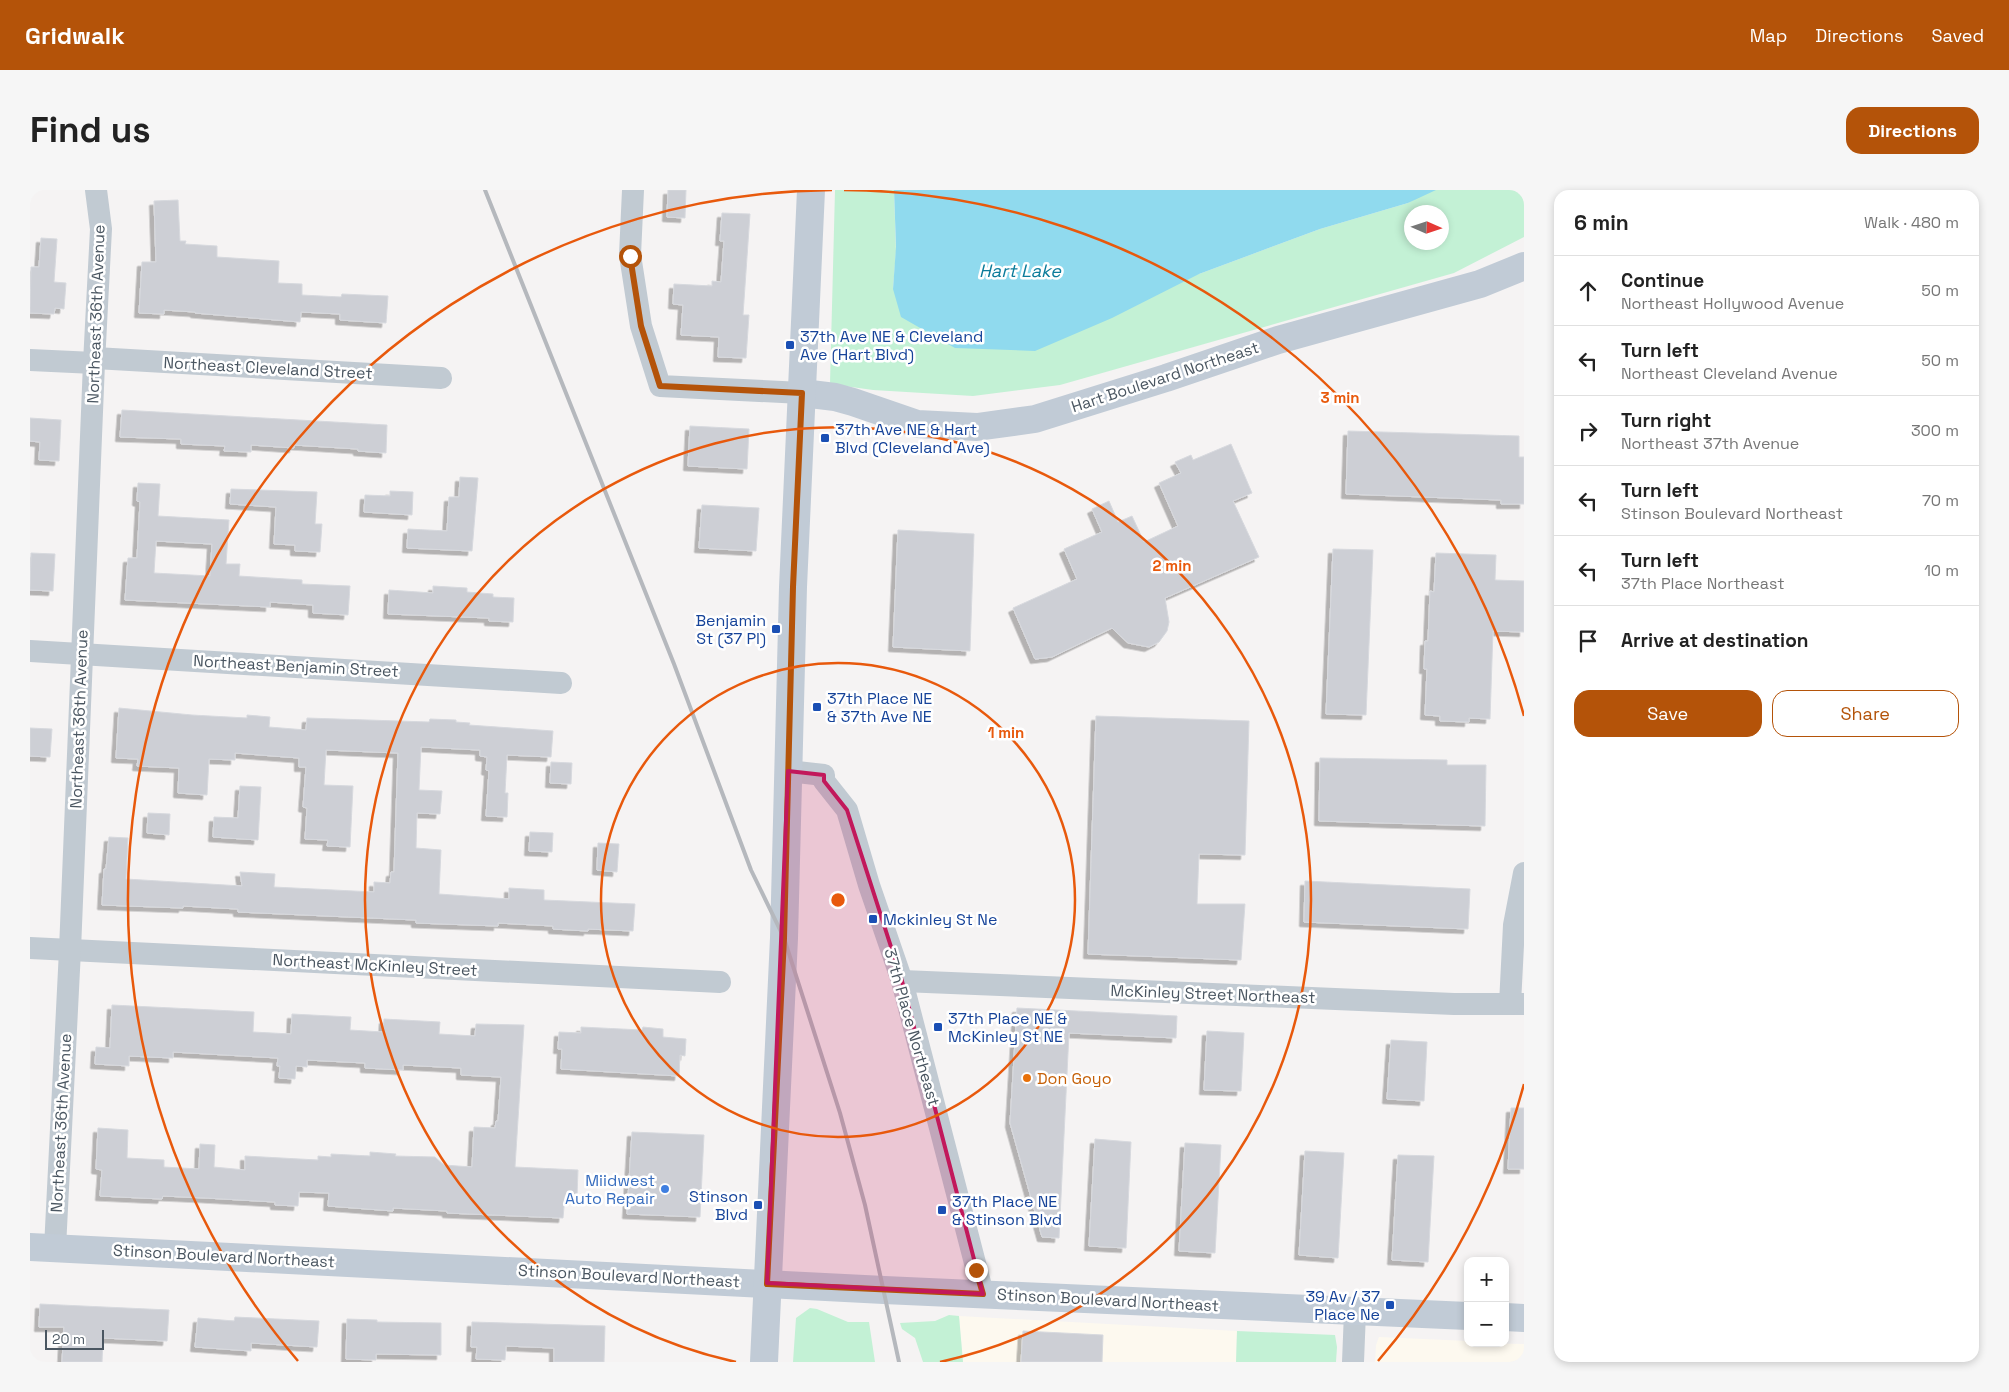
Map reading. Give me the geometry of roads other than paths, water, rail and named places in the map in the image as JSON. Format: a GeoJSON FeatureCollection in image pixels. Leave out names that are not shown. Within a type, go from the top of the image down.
{"type":"FeatureCollection","features":[{"type":"Feature","properties":{"kind":"street","name":"Northeast 36th Avenue"},"geometry":{"type":"LineString","coordinates":[[43,1247],[70,950],[101,229],[96,190]]}},
{"type":"Feature","properties":{"kind":"street"},"geometry":{"type":"LineString","coordinates":[[633,190],[630,256],[641,326],[660,386],[802,393]]}},
{"type":"Feature","properties":{"kind":"street"},"geometry":{"type":"LineString","coordinates":[[764,1362],[784,938],[793,587],[811,190]]}},
{"type":"Feature","properties":{"kind":"street","name":"Hart Boulevard Northeast"},"geometry":{"type":"LineString","coordinates":[[802,393],[835,397],[917,424],[977,427],[1035,419],[1166,378],[1278,340],[1480,284],[1524,266]]}},
{"type":"Feature","properties":{"kind":"street","name":"Northeast Cleveland Street"},"geometry":{"type":"LineString","coordinates":[[30,360],[94,360],[440,378]]}},
{"type":"Feature","properties":{"kind":"street","name":"Northeast Benjamin Street"},"geometry":{"type":"LineString","coordinates":[[30,651],[561,682]]}},
{"type":"Feature","properties":{"kind":"street","name":"37th Place Northeast"},"geometry":{"type":"LineString","coordinates":[[788,771],[824,775],[824,781],[847,810],[869,885],[902,981],[983,1294]]}},
{"type":"Feature","properties":{"kind":"street"},"geometry":{"type":"LineString","coordinates":[[1517,1004],[1514,925],[1524,873]]}},
{"type":"Feature","properties":{"kind":"street","name":"Northeast McKinley Street"},"geometry":{"type":"LineString","coordinates":[[30,948],[720,982]]}},
{"type":"Feature","properties":{"kind":"street","name":"McKinley Street Northeast"},"geometry":{"type":"LineString","coordinates":[[902,981],[1454,1004],[1517,1004]]}},
{"type":"Feature","properties":{"kind":"street","name":"Stinson Boulevard Northeast"},"geometry":{"type":"LineString","coordinates":[[43,1247],[767,1284],[1464,1316]]}},
{"type":"Feature","properties":{"kind":"street"},"geometry":{"type":"LineString","coordinates":[[1353,1362],[1355,1312]]}},
{"type":"Feature","properties":{"kind":"street"},"geometry":{"type":"LineString","coordinates":[[1509,1317],[1524,1318]]}},
{"type":"Feature","properties":{"kind":"water","name":"Hart Lake"},"geometry":{"type":"Polygon","coordinates":[[[894,190],[1436,190],[1408,203],[1320,229],[1199,274],[1112,318],[1035,351],[955,348],[901,317],[893,289],[896,247],[894,190]]]}},
{"type":"Feature","properties":{"kind":"railway"},"geometry":{"type":"LineString","coordinates":[[485,190],[674,664],[751,870],[784,938],[840,1113],[865,1205],[899,1362]]}},
{"type":"Feature","properties":{"kind":"place","name":"37th Ave NE & Cleveland Ave (Hart Blvd)"},"geometry":{"type":"Point","coordinates":[790,345]}},
{"type":"Feature","properties":{"kind":"place","name":"37th Ave NE & Hart Blvd (Cleveland Ave)"},"geometry":{"type":"Point","coordinates":[825,438]}},
{"type":"Feature","properties":{"kind":"place","name":"Benjamin St (37 Pl)"},"geometry":{"type":"Point","coordinates":[776,629]}},
{"type":"Feature","properties":{"kind":"place","name":"37th Place NE & 37th Ave NE"},"geometry":{"type":"Point","coordinates":[817,707]}},
{"type":"Feature","properties":{"kind":"place","name":"Mckinley St Ne"},"geometry":{"type":"Point","coordinates":[873,919]}},
{"type":"Feature","properties":{"kind":"place","name":"37th Place NE & McKinley St NE"},"geometry":{"type":"Point","coordinates":[938,1027]}},
{"type":"Feature","properties":{"kind":"place","name":"Don Goyo"},"geometry":{"type":"Point","coordinates":[1027,1078]}},
{"type":"Feature","properties":{"kind":"place","name":"Miidwest Auto Repair"},"geometry":{"type":"Point","coordinates":[665,1189]}},
{"type":"Feature","properties":{"kind":"place","name":"Stinson Blvd"},"geometry":{"type":"Point","coordinates":[758,1205]}},
{"type":"Feature","properties":{"kind":"place","name":"37th Place NE & Stinson Blvd"},"geometry":{"type":"Point","coordinates":[942,1210]}},
{"type":"Feature","properties":{"kind":"place","name":"39 Av / 37 Place Ne"},"geometry":{"type":"Point","coordinates":[1390,1305]}}]}
